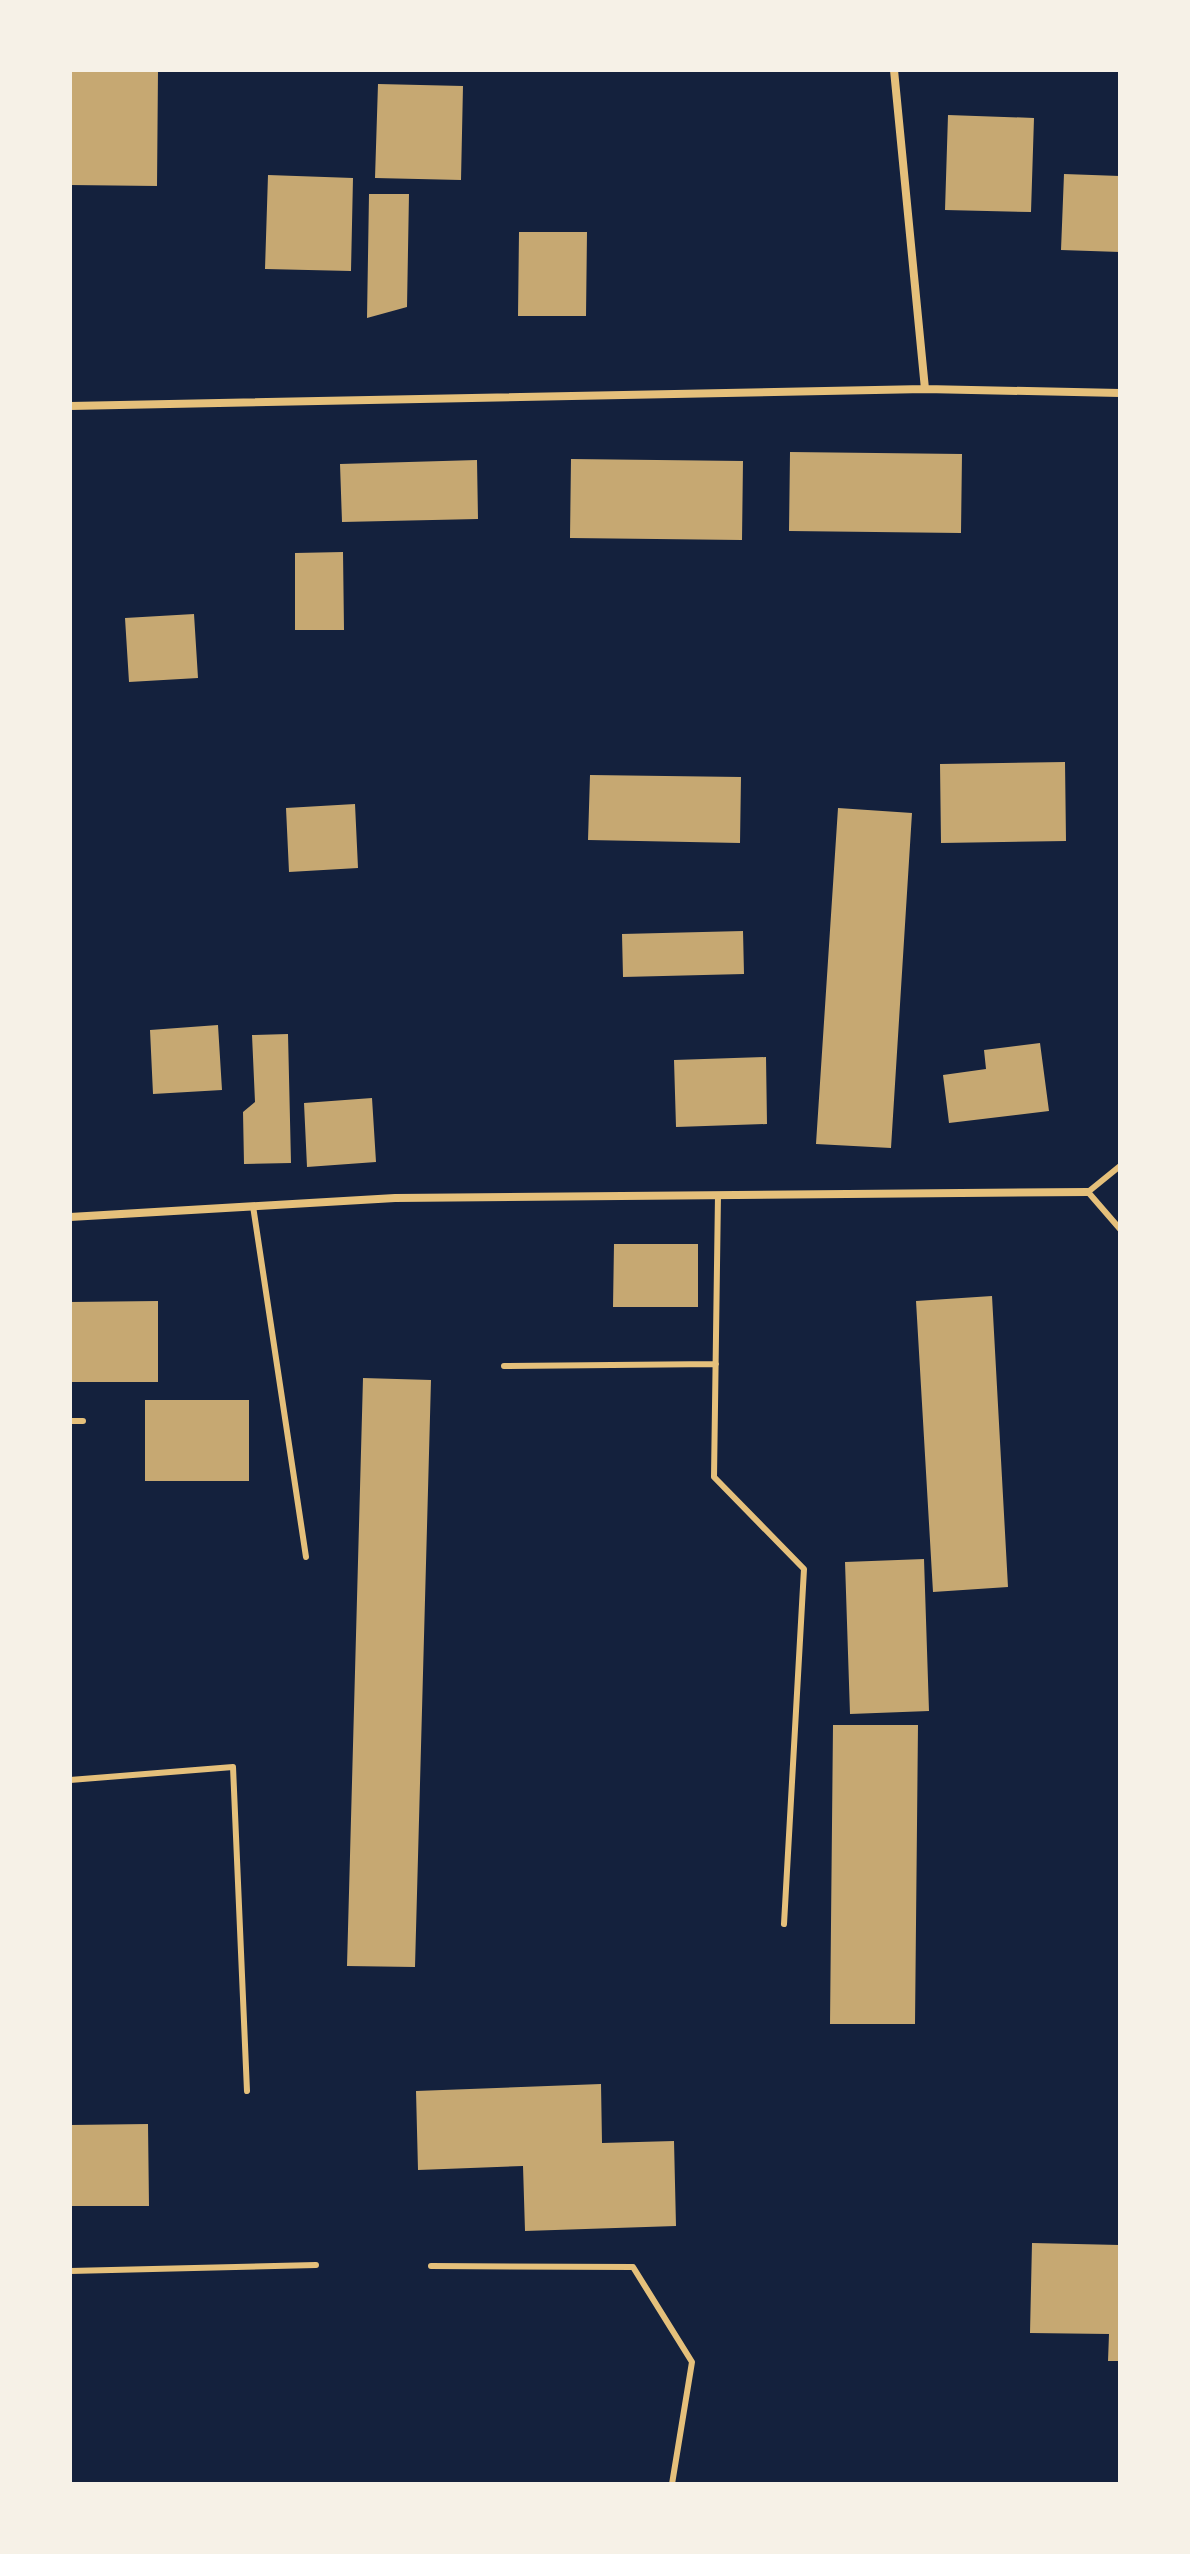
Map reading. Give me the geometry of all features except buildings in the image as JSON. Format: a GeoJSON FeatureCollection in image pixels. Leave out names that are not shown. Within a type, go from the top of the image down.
{"type":"FeatureCollection","features":[{"type":"Feature","properties":{"kind":"street"},"geometry":{"type":"LineString","coordinates":[[894,70],[925,389]]}},
{"type":"Feature","properties":{"kind":"street"},"geometry":{"type":"LineString","coordinates":[[70,406],[925,389],[1120,393]]}},
{"type":"Feature","properties":{"kind":"street"},"geometry":{"type":"LineString","coordinates":[[70,1217],[395,1198],[1088,1192]]}},
{"type":"Feature","properties":{"kind":"lane"},"geometry":{"type":"LineString","coordinates":[[1120,1166],[1088,1192],[1120,1229]]}},
{"type":"Feature","properties":{"kind":"lane"},"geometry":{"type":"LineString","coordinates":[[718,1195],[714,1477],[804,1569],[784,1924]]}},
{"type":"Feature","properties":{"kind":"lane"},"geometry":{"type":"LineString","coordinates":[[253,1206],[306,1557]]}},
{"type":"Feature","properties":{"kind":"lane"},"geometry":{"type":"LineString","coordinates":[[504,1366],[716,1364]]}},
{"type":"Feature","properties":{"kind":"lane"},"geometry":{"type":"LineString","coordinates":[[70,1421],[83,1421]]}},
{"type":"Feature","properties":{"kind":"lane"},"geometry":{"type":"LineString","coordinates":[[70,1780],[233,1767],[247,2091]]}},
{"type":"Feature","properties":{"kind":"lane"},"geometry":{"type":"LineString","coordinates":[[70,2271],[316,2265]]}},
{"type":"Feature","properties":{"kind":"lane"},"geometry":{"type":"LineString","coordinates":[[431,2266],[633,2267],[692,2362],[672,2484]]}}]}
